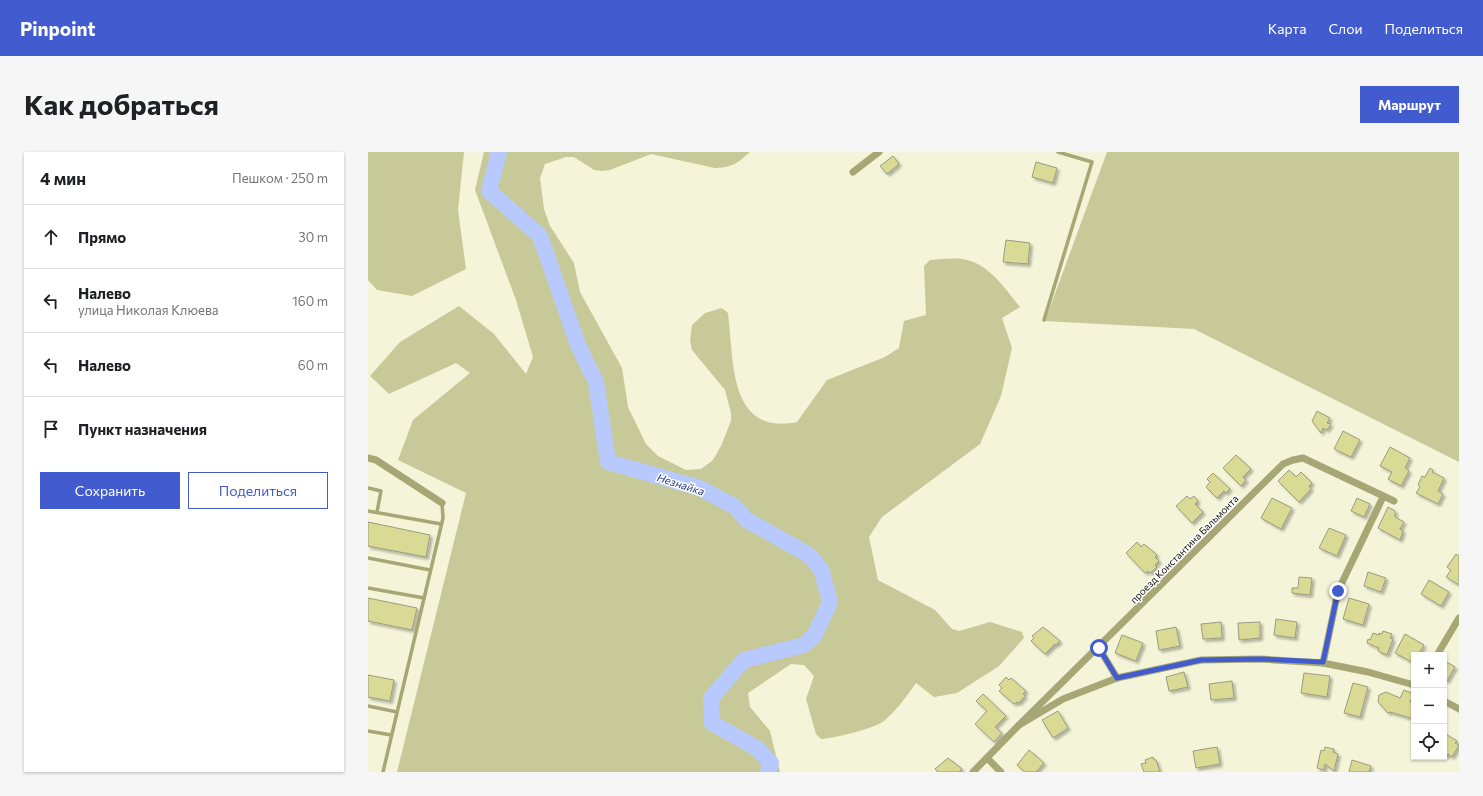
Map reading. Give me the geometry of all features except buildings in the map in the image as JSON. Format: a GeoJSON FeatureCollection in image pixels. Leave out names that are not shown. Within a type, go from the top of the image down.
{"type":"FeatureCollection","features":[{"type":"Feature","properties":{"kind":"street"},"geometry":{"type":"LineString","coordinates":[[853,172],[879,152]]}},
{"type":"Feature","properties":{"kind":"street"},"geometry":{"type":"LineString","coordinates":[[368,458],[376,460],[442,503]]}},
{"type":"Feature","properties":{"kind":"street","name":"проезд Константина Бальмонта"},"geometry":{"type":"LineString","coordinates":[[1020,725],[1283,464],[1303,458],[1394,501]]}},
{"type":"Feature","properties":{"kind":"street"},"geometry":{"type":"LineString","coordinates":[[1323,662],[1338,591],[1383,497]]}},
{"type":"Feature","properties":{"kind":"street"},"geometry":{"type":"LineString","coordinates":[[1438,652],[1459,618]]}},
{"type":"Feature","properties":{"kind":"street"},"geometry":{"type":"LineString","coordinates":[[1099,648],[1117,678]]}},
{"type":"Feature","properties":{"kind":"street"},"geometry":{"type":"LineString","coordinates":[[973,772],[1020,725],[1063,699],[1117,678],[1201,660],[1260,659],[1323,662],[1368,672],[1411,684]]}},
{"type":"Feature","properties":{"kind":"street"},"geometry":{"type":"LineString","coordinates":[[1447,703],[1459,709]]}},
{"type":"Feature","properties":{"kind":"street"},"geometry":{"type":"LineString","coordinates":[[987,758],[1001,772]]}},
{"type":"Feature","properties":{"kind":"lane"},"geometry":{"type":"LineString","coordinates":[[1044,320],[1092,162],[1058,152]]}},
{"type":"Feature","properties":{"kind":"lane"},"geometry":{"type":"LineString","coordinates":[[368,488],[381,491],[377,512]]}},
{"type":"Feature","properties":{"kind":"lane"},"geometry":{"type":"LineString","coordinates":[[382,772],[441,524],[442,503]]}},
{"type":"Feature","properties":{"kind":"lane"},"geometry":{"type":"LineString","coordinates":[[368,511],[441,524]]}},
{"type":"Feature","properties":{"kind":"lane"},"geometry":{"type":"LineString","coordinates":[[368,558],[430,570]]}},
{"type":"Feature","properties":{"kind":"lane"},"geometry":{"type":"LineString","coordinates":[[368,588],[424,598]]}},
{"type":"Feature","properties":{"kind":"lane"},"geometry":{"type":"LineString","coordinates":[[368,706],[397,712]]}},
{"type":"Feature","properties":{"kind":"lane"},"geometry":{"type":"LineString","coordinates":[[368,731],[391,735]]}},
{"type":"Feature","properties":{"kind":"green space"},"geometry":{"type":"Polygon","coordinates":[[[368,152],[464,152],[458,210],[466,269],[412,296],[377,290],[368,280],[368,152]]]}},
{"type":"Feature","properties":{"kind":"green space"},"geometry":{"type":"Polygon","coordinates":[[[484,152],[750,152],[734,164],[726,167],[715,168],[651,154],[610,170],[602,171],[594,170],[574,157],[566,157],[545,164],[540,178],[544,209],[550,226],[574,263],[580,292],[622,368],[628,407],[646,444],[658,456],[686,470],[701,469],[713,460],[721,446],[731,421],[731,413],[725,390],[692,350],[690,341],[692,325],[705,313],[722,308],[728,313],[734,372],[739,390],[746,406],[758,417],[774,423],[797,422],[827,380],[885,357],[899,348],[904,321],[926,315],[924,266],[930,260],[953,258],[963,259],[976,263],[991,273],[1020,307],[1002,318],[1012,348],[1001,396],[980,444],[882,517],[869,537],[878,580],[935,610],[952,629],[959,631],[990,622],[1022,632],[1024,638],[999,666],[957,693],[934,697],[916,683],[889,717],[879,724],[854,733],[821,739],[816,734],[806,699],[814,676],[804,665],[791,664],[748,693],[750,707],[770,731],[780,772],[397,772],[466,493],[398,460],[413,420],[470,373],[456,363],[389,394],[370,376],[400,342],[459,306],[494,334],[526,374],[533,357],[516,300],[475,190],[484,152]]]}},
{"type":"Feature","properties":{"kind":"green space"},"geometry":{"type":"Polygon","coordinates":[[[1107,152],[1459,152],[1459,462],[1194,329],[1045,321],[1107,152]]]}},
{"type":"Feature","properties":{"kind":"waterway","name":"Незнайка"},"geometry":{"type":"LineString","coordinates":[[499,152],[489,191],[540,236],[578,345],[596,382],[608,462],[700,488],[734,506],[747,520],[809,555],[821,569],[830,602],[814,636],[804,645],[744,660],[711,698],[712,723],[758,749],[771,763],[768,772]]}},
{"type":"Feature","properties":{"kind":"route"},"geometry":{"type":"LineString","coordinates":[[1099,648],[1117,678],[1201,660],[1260,659],[1323,662],[1338,591]]}}]}
